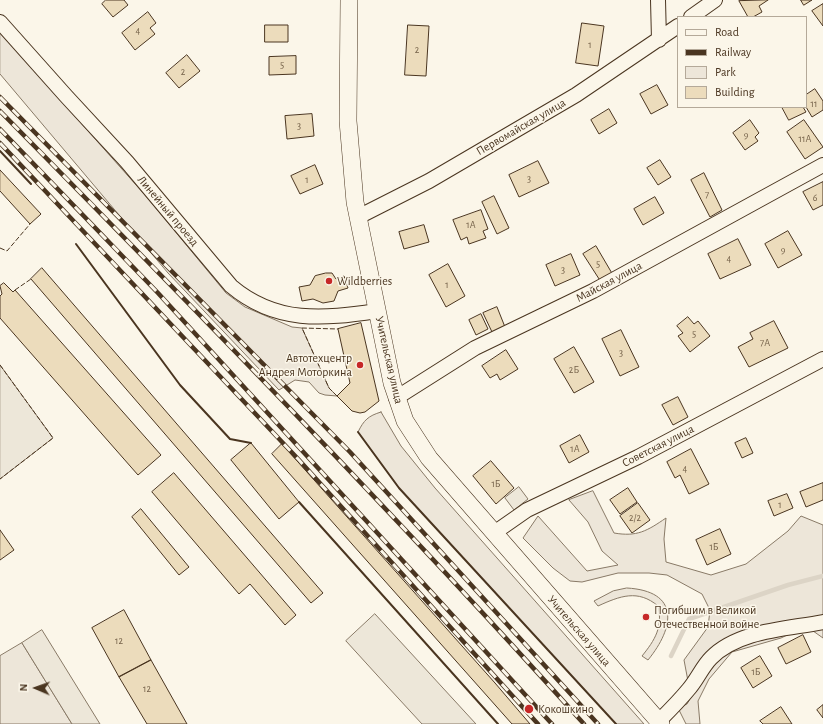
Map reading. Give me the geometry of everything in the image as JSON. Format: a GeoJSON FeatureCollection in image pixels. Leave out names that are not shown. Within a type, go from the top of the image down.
{"type":"FeatureCollection","features":[{"type":"Feature","properties":{"kind":"street","name":"Учительская улица"},"geometry":{"type":"LineString","coordinates":[[349,0],[348,121],[352,179],[358,217],[396,398],[405,421],[426,454],[660,723]]}},
{"type":"Feature","properties":{"kind":"street"},"geometry":{"type":"LineString","coordinates":[[658,0],[659,40]]}},
{"type":"Feature","properties":{"kind":"street"},"geometry":{"type":"LineString","coordinates":[[692,16],[715,0]]}},
{"type":"Feature","properties":{"kind":"street","name":"Линейный проезд"},"geometry":{"type":"LineString","coordinates":[[0,22],[127,162],[231,286],[242,296],[266,309],[288,315],[329,317],[377,311]]}},
{"type":"Feature","properties":{"kind":"street","name":"Первомайская улица"},"geometry":{"type":"LineString","coordinates":[[358,217],[429,181],[576,96],[677,27]]}},
{"type":"Feature","properties":{"kind":"street","name":"Майская улица"},"geometry":{"type":"LineString","coordinates":[[396,398],[475,348],[593,292],[823,165]]}},
{"type":"Feature","properties":{"kind":"street","name":"Советская улица"},"geometry":{"type":"LineString","coordinates":[[494,533],[527,510],[657,447],[823,358]]}},
{"type":"Feature","properties":{"kind":"street"},"geometry":{"type":"LineString","coordinates":[[660,723],[689,689],[711,658],[729,644],[740,639],[792,626],[823,622]]}},
{"type":"Feature","properties":{"kind":"green space"},"geometry":{"type":"Polygon","coordinates":[[[0,32],[145,195],[226,293],[245,307],[292,327],[302,328],[329,388],[337,396],[319,393],[309,382],[295,380],[279,390],[168,273],[0,74],[0,32]]]}},
{"type":"Feature","properties":{"kind":"green space"},"geometry":{"type":"Polygon","coordinates":[[[381,412],[401,446],[435,488],[644,724],[616,724],[399,488],[358,432],[362,424],[367,419],[381,412]]]}},
{"type":"Feature","properties":{"kind":"green space"},"geometry":{"type":"Polygon","coordinates":[[[593,491],[614,533],[629,534],[642,532],[666,518],[664,539],[666,562],[711,575],[746,564],[788,531],[801,516],[823,525],[823,638],[806,626],[781,638],[732,652],[709,679],[698,701],[700,724],[686,724],[678,708],[687,704],[691,697],[684,660],[708,627],[710,610],[702,594],[667,575],[649,573],[618,573],[582,582],[570,581],[553,568],[523,538],[538,516],[587,571],[618,565],[602,551],[588,522],[569,500],[593,491]]]}},
{"type":"Feature","properties":{"kind":"green space"},"geometry":{"type":"Polygon","coordinates":[[[627,588],[644,591],[656,596],[664,603],[668,613],[664,635],[648,660],[642,656],[654,639],[659,627],[658,606],[643,597],[636,596],[621,597],[598,606],[594,601],[613,591],[627,588]]]}},
{"type":"Feature","properties":{"kind":"green space"},"geometry":{"type":"Polygon","coordinates":[[[22,643],[72,724],[0,724],[0,656],[22,643]]]}},
{"type":"Feature","properties":{"kind":"shaded area"},"geometry":{"type":"Polygon","coordinates":[[[0,365],[53,438],[0,479],[0,365]]]}},
{"type":"Feature","properties":{"kind":"shaded area"},"geometry":{"type":"Polygon","coordinates":[[[519,487],[528,499],[514,510],[505,498],[519,487]]]}},
{"type":"Feature","properties":{"kind":"shaded area"},"geometry":{"type":"Polygon","coordinates":[[[375,614],[476,724],[422,724],[387,686],[346,641],[375,614]]]}},
{"type":"Feature","properties":{"kind":"shaded area"},"geometry":{"type":"Polygon","coordinates":[[[42,630],[100,724],[72,724],[22,643],[42,630]]]}},
{"type":"Feature","properties":{"kind":"building"},"geometry":{"type":"Polygon","coordinates":[[[106,0],[124,0],[128,5],[113,17],[102,4],[106,0]]]}},
{"type":"Feature","properties":{"kind":"building"},"geometry":{"type":"Polygon","coordinates":[[[768,0],[759,6],[762,12],[755,16],[747,16],[739,1],[768,0]]]}},
{"type":"Feature","properties":{"kind":"building"},"geometry":{"type":"Polygon","coordinates":[[[801,0],[812,0],[804,5],[801,0]]]}},
{"type":"Feature","properties":{"kind":"building"},"geometry":{"type":"Polygon","coordinates":[[[823,4],[823,26],[812,11],[823,4]]]}},
{"type":"Feature","properties":{"kind":"building"},"geometry":{"type":"Polygon","coordinates":[[[148,12],[156,23],[150,28],[155,34],[135,50],[122,33],[148,12]]]}},
{"type":"Feature","properties":{"kind":"building"},"geometry":{"type":"Polygon","coordinates":[[[582,23],[604,26],[598,66],[576,63],[582,23]]]}},
{"type":"Feature","properties":{"kind":"building"},"geometry":{"type":"Polygon","coordinates":[[[265,25],[288,25],[288,42],[265,42],[265,25]]]}},
{"type":"Feature","properties":{"kind":"building"},"geometry":{"type":"Polygon","coordinates":[[[408,25],[429,26],[426,76],[405,75],[408,25]]]}},
{"type":"Feature","properties":{"kind":"building"},"geometry":{"type":"Polygon","coordinates":[[[187,55],[200,71],[179,88],[166,73],[187,55]]]}},
{"type":"Feature","properties":{"kind":"building"},"geometry":{"type":"Polygon","coordinates":[[[296,56],[296,74],[269,75],[269,57],[296,56]]]}},
{"type":"Feature","properties":{"kind":"building"},"geometry":{"type":"Polygon","coordinates":[[[657,85],[668,105],[651,114],[640,94],[657,85]]]}},
{"type":"Feature","properties":{"kind":"building"},"geometry":{"type":"Polygon","coordinates":[[[815,89],[823,101],[823,110],[812,117],[807,108],[807,94],[815,89]]]}},
{"type":"Feature","properties":{"kind":"building"},"geometry":{"type":"Polygon","coordinates":[[[783,108],[804,108],[806,112],[789,120],[783,108]]]}},
{"type":"Feature","properties":{"kind":"building"},"geometry":{"type":"Polygon","coordinates":[[[609,109],[617,123],[599,134],[591,120],[609,109]]]}},
{"type":"Feature","properties":{"kind":"building"},"geometry":{"type":"Polygon","coordinates":[[[312,114],[314,136],[287,139],[285,116],[312,114]]]}},
{"type":"Feature","properties":{"kind":"building"},"geometry":{"type":"Polygon","coordinates":[[[750,120],[759,133],[755,137],[758,141],[745,150],[733,133],[750,120]]]}},
{"type":"Feature","properties":{"kind":"building"},"geometry":{"type":"Polygon","coordinates":[[[804,120],[823,147],[805,159],[787,132],[804,120]]]}},
{"type":"Feature","properties":{"kind":"building"},"geometry":{"type":"Polygon","coordinates":[[[660,160],[671,177],[658,185],[647,168],[660,160]]]}},
{"type":"Feature","properties":{"kind":"building"},"geometry":{"type":"Polygon","coordinates":[[[538,161],[549,183],[519,197],[509,175],[538,161]]]}},
{"type":"Feature","properties":{"kind":"building"},"geometry":{"type":"Polygon","coordinates":[[[315,165],[323,184],[300,194],[291,176],[315,165]]]}},
{"type":"Feature","properties":{"kind":"building"},"geometry":{"type":"Polygon","coordinates":[[[0,170],[41,214],[30,224],[0,191],[0,170]]]}},
{"type":"Feature","properties":{"kind":"building"},"geometry":{"type":"Polygon","coordinates":[[[704,173],[722,210],[710,217],[691,180],[704,173]]]}},
{"type":"Feature","properties":{"kind":"building"},"geometry":{"type":"Polygon","coordinates":[[[823,182],[823,205],[813,210],[803,192],[823,182]]]}},
{"type":"Feature","properties":{"kind":"building"},"geometry":{"type":"Polygon","coordinates":[[[494,196],[509,228],[497,234],[482,202],[494,196]]]}},
{"type":"Feature","properties":{"kind":"building"},"geometry":{"type":"Polygon","coordinates":[[[655,197],[664,213],[643,225],[634,209],[655,197]]]}},
{"type":"Feature","properties":{"kind":"building"},"geometry":{"type":"Polygon","coordinates":[[[481,210],[488,229],[483,231],[486,238],[469,244],[467,237],[461,240],[453,220],[481,210]]]}},
{"type":"Feature","properties":{"kind":"building"},"geometry":{"type":"Polygon","coordinates":[[[424,225],[429,242],[404,249],[399,232],[424,225]]]}},
{"type":"Feature","properties":{"kind":"building"},"geometry":{"type":"Polygon","coordinates":[[[788,231],[802,255],[778,268],[765,244],[788,231]]]}},
{"type":"Feature","properties":{"kind":"building"},"geometry":{"type":"Polygon","coordinates":[[[738,239],[751,265],[720,279],[708,254],[738,239]]]}},
{"type":"Feature","properties":{"kind":"building"},"geometry":{"type":"Polygon","coordinates":[[[596,246],[613,275],[601,282],[583,254],[596,246]]]}},
{"type":"Feature","properties":{"kind":"building"},"geometry":{"type":"Polygon","coordinates":[[[571,254],[580,275],[555,286],[546,265],[571,254]]]}},
{"type":"Feature","properties":{"kind":"building"},"geometry":{"type":"Polygon","coordinates":[[[448,264],[465,296],[446,307],[429,275],[448,264]]]}},
{"type":"Feature","properties":{"kind":"building"},"geometry":{"type":"Polygon","coordinates":[[[42,268],[323,593],[311,603],[31,279],[42,268]]]}},
{"type":"Feature","properties":{"kind":"building"},"geometry":{"type":"Polygon","coordinates":[[[332,273],[336,279],[344,276],[348,288],[338,291],[334,301],[323,303],[313,299],[302,301],[299,287],[310,285],[315,276],[332,273]]]}},
{"type":"Feature","properties":{"kind":"building"},"geometry":{"type":"Polygon","coordinates":[[[4,283],[13,292],[15,290],[161,455],[138,475],[0,318],[0,296],[2,294],[0,286],[4,283]]]}},
{"type":"Feature","properties":{"kind":"building"},"geometry":{"type":"Polygon","coordinates":[[[497,307],[505,327],[492,332],[483,313],[497,307]]]}},
{"type":"Feature","properties":{"kind":"building"},"geometry":{"type":"Polygon","coordinates":[[[481,314],[488,329],[476,335],[469,320],[481,314]]]}},
{"type":"Feature","properties":{"kind":"building"},"geometry":{"type":"Polygon","coordinates":[[[688,317],[694,324],[698,321],[710,336],[690,352],[678,336],[683,333],[677,326],[688,317]]]}},
{"type":"Feature","properties":{"kind":"building"},"geometry":{"type":"Polygon","coordinates":[[[774,321],[788,348],[749,367],[738,347],[753,339],[750,333],[774,321]]]}},
{"type":"Feature","properties":{"kind":"building"},"geometry":{"type":"Polygon","coordinates":[[[361,323],[379,401],[365,412],[360,413],[352,411],[337,396],[350,383],[338,329],[361,323]]]}},
{"type":"Feature","properties":{"kind":"building"},"geometry":{"type":"Polygon","coordinates":[[[621,330],[639,367],[620,376],[602,339],[621,330]]]}},
{"type":"Feature","properties":{"kind":"building"},"geometry":{"type":"Polygon","coordinates":[[[574,347],[594,382],[574,393],[554,359],[574,347]]]}},
{"type":"Feature","properties":{"kind":"building"},"geometry":{"type":"Polygon","coordinates":[[[506,350],[518,369],[500,380],[497,374],[490,378],[482,366],[506,350]]]}},
{"type":"Feature","properties":{"kind":"building"},"geometry":{"type":"Polygon","coordinates":[[[678,397],[688,417],[673,425],[662,405],[678,397]]]}},
{"type":"Feature","properties":{"kind":"building"},"geometry":{"type":"Polygon","coordinates":[[[580,435],[589,452],[569,463],[560,446],[580,435]]]}},
{"type":"Feature","properties":{"kind":"building"},"geometry":{"type":"Polygon","coordinates":[[[746,438],[753,453],[742,458],[735,443],[746,438]]]}},
{"type":"Feature","properties":{"kind":"building"},"geometry":{"type":"Polygon","coordinates":[[[251,443],[299,502],[279,519],[231,460],[251,443]]]}},
{"type":"Feature","properties":{"kind":"building"},"geometry":{"type":"Polygon","coordinates":[[[282,444],[530,724],[512,724],[272,454],[282,444]]]}},
{"type":"Feature","properties":{"kind":"building"},"geometry":{"type":"Polygon","coordinates":[[[691,449],[709,484],[689,494],[680,475],[675,478],[667,462],[691,449]]]}},
{"type":"Feature","properties":{"kind":"building"},"geometry":{"type":"Polygon","coordinates":[[[491,461],[514,488],[496,504],[473,476],[491,461]]]}},
{"type":"Feature","properties":{"kind":"building"},"geometry":{"type":"Polygon","coordinates":[[[174,473],[296,615],[285,625],[250,584],[239,594],[152,492],[174,473]]]}},
{"type":"Feature","properties":{"kind":"building"},"geometry":{"type":"Polygon","coordinates":[[[823,483],[823,500],[806,507],[800,492],[823,483]]]}},
{"type":"Feature","properties":{"kind":"building"},"geometry":{"type":"Polygon","coordinates":[[[628,488],[637,502],[620,514],[610,500],[628,488]]]}},
{"type":"Feature","properties":{"kind":"building"},"geometry":{"type":"Polygon","coordinates":[[[787,494],[793,508],[774,516],[768,501],[787,494]]]}},
{"type":"Feature","properties":{"kind":"building"},"geometry":{"type":"Polygon","coordinates":[[[638,503],[650,520],[632,533],[620,516],[638,503]]]}},
{"type":"Feature","properties":{"kind":"building"},"geometry":{"type":"Polygon","coordinates":[[[141,509],[189,567],[179,575],[132,517],[141,509]]]}},
{"type":"Feature","properties":{"kind":"building"},"geometry":{"type":"Polygon","coordinates":[[[720,529],[731,554],[707,565],[696,540],[720,529]]]}},
{"type":"Feature","properties":{"kind":"building"},"geometry":{"type":"Polygon","coordinates":[[[0,530],[14,550],[0,560],[0,530]]]}},
{"type":"Feature","properties":{"kind":"building"},"geometry":{"type":"Polygon","coordinates":[[[124,610],[151,660],[119,677],[92,628],[124,610]]]}},
{"type":"Feature","properties":{"kind":"building"},"geometry":{"type":"Polygon","coordinates":[[[803,635],[811,652],[786,664],[778,648],[803,635]]]}},
{"type":"Feature","properties":{"kind":"building"},"geometry":{"type":"Polygon","coordinates":[[[760,656],[772,676],[753,688],[741,668],[760,656]]]}},
{"type":"Feature","properties":{"kind":"building"},"geometry":{"type":"Polygon","coordinates":[[[151,660],[187,724],[147,724],[119,677],[151,660]]]}},
{"type":"Feature","properties":{"kind":"building"},"geometry":{"type":"Polygon","coordinates":[[[823,705],[823,718],[817,710],[823,705]]]}},
{"type":"Feature","properties":{"kind":"building"},"geometry":{"type":"Polygon","coordinates":[[[781,707],[792,724],[763,724],[760,721],[781,707]]]}},
{"type":"Feature","properties":{"kind":"waterway"},"geometry":{"type":"LineString","coordinates":[[671,656],[689,619],[788,585],[823,576]]}},
{"type":"Feature","properties":{"kind":"railway"},"geometry":{"type":"LineString","coordinates":[[0,97],[350,452],[598,724]]}},
{"type":"Feature","properties":{"kind":"railway"},"geometry":{"type":"LineString","coordinates":[[0,111],[295,414],[441,568],[584,724]]}},
{"type":"Feature","properties":{"kind":"railway"},"geometry":{"type":"LineString","coordinates":[[0,129],[158,293],[552,724]]}},
{"type":"Feature","properties":{"kind":"railway"},"geometry":{"type":"LineString","coordinates":[[0,143],[299,460],[538,724]]}},
{"type":"Feature","properties":{"kind":"fence"},"geometry":{"type":"LineString","coordinates":[[0,248],[7,251],[30,224]]}},
{"type":"Feature","properties":{"kind":"fence"},"geometry":{"type":"LineString","coordinates":[[15,290],[31,279]]}},
{"type":"Feature","properties":{"kind":"fence"},"geometry":{"type":"LineString","coordinates":[[337,396],[329,388],[302,328],[338,329]]}},
{"type":"Feature","properties":{"kind":"fence"},"geometry":{"type":"LineString","coordinates":[[0,365],[53,438],[0,479]]}},
{"type":"Feature","properties":{"kind":"wall"},"geometry":{"type":"LineString","coordinates":[[0,151],[31,184]]}},
{"type":"Feature","properties":{"kind":"wall"},"geometry":{"type":"LineString","coordinates":[[76,244],[180,385],[230,439],[251,443]]}},
{"type":"Feature","properties":{"kind":"wall"},"geometry":{"type":"LineString","coordinates":[[358,432],[399,488],[616,724]]}},
{"type":"Feature","properties":{"kind":"wall"},"geometry":{"type":"LineString","coordinates":[[299,502],[498,724]]}},
{"type":"Feature","properties":{"kind":"place","name":"Wildberries"},"geometry":{"type":"Point","coordinates":[329,281]}},
{"type":"Feature","properties":{"kind":"place","name":"Автотехцентр Андрея Моторкина"},"geometry":{"type":"Point","coordinates":[360,365]}},
{"type":"Feature","properties":{"kind":"place","name":"Погибшим в Великой Отечественной войне"},"geometry":{"type":"Point","coordinates":[646,617]}},
{"type":"Feature","properties":{"kind":"place","name":"Кокошкино"},"geometry":{"type":"Point","coordinates":[529,709]}}]}
